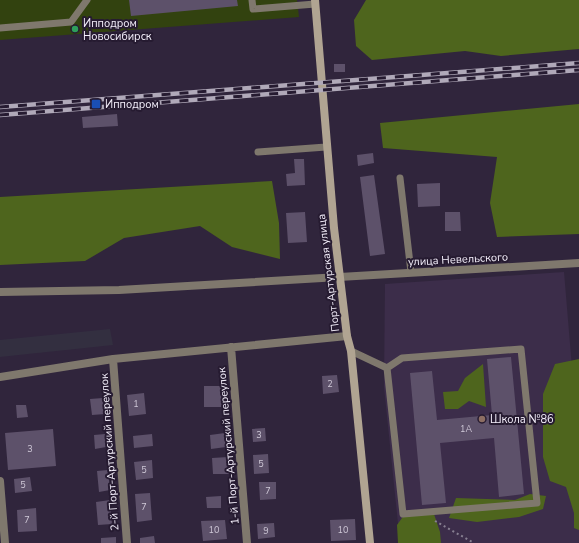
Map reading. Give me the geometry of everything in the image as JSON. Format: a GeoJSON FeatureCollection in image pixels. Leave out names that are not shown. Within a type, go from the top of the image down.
{"type":"FeatureCollection","features":[{"type":"Feature","properties":{"kind":"street","name":"Порт-Артурская улица"},"geometry":{"type":"LineString","coordinates":[[315,2],[326,147],[339,276],[346,336],[351,351],[370,543]]}},
{"type":"Feature","properties":{"kind":"street","name":"улица Невельского"},"geometry":{"type":"LineString","coordinates":[[0,292],[119,290],[579,263]]}},
{"type":"Feature","properties":{"kind":"street"},"geometry":{"type":"LineString","coordinates":[[0,377],[113,359],[346,336]]}},
{"type":"Feature","properties":{"kind":"street","name":"1-й Порт-Артурский переулок"},"geometry":{"type":"LineString","coordinates":[[231,347],[247,543]]}},
{"type":"Feature","properties":{"kind":"street","name":"2-й Порт-Артурский переулок"},"geometry":{"type":"LineString","coordinates":[[113,359],[127,543]]}},
{"type":"Feature","properties":{"kind":"street"},"geometry":{"type":"LineString","coordinates":[[0,481],[5,543]]}},
{"type":"Feature","properties":{"kind":"lane"},"geometry":{"type":"LineString","coordinates":[[0,28],[71,22],[87,0]]}},
{"type":"Feature","properties":{"kind":"lane"},"geometry":{"type":"LineString","coordinates":[[252,0],[253,9],[315,2]]}},
{"type":"Feature","properties":{"kind":"lane"},"geometry":{"type":"LineString","coordinates":[[258,152],[326,147]]}},
{"type":"Feature","properties":{"kind":"lane"},"geometry":{"type":"LineString","coordinates":[[400,178],[411,272]]}},
{"type":"Feature","properties":{"kind":"lane"},"geometry":{"type":"LineString","coordinates":[[521,349],[537,503],[403,514],[387,368],[402,358],[521,349]]}},
{"type":"Feature","properties":{"kind":"lane"},"geometry":{"type":"LineString","coordinates":[[351,351],[387,368]]}},
{"type":"Feature","properties":{"kind":"path"},"geometry":{"type":"LineString","coordinates":[[420,513],[474,543]]}},
{"type":"Feature","properties":{"kind":"shaded area","name":"Школа №86"},"geometry":{"type":"Polygon","coordinates":[[[564,272],[579,451],[579,543],[400,543],[384,387],[385,284],[564,272]]]}},
{"type":"Feature","properties":{"kind":"shaded area"},"geometry":{"type":"Polygon","coordinates":[[[110,329],[113,345],[0,357],[0,340],[110,329]]]}},
{"type":"Feature","properties":{"kind":"green space","name":"Ипподром Новосибирск"},"geometry":{"type":"Polygon","coordinates":[[[0,0],[297,0],[299,17],[0,40],[0,0]]]}},
{"type":"Feature","properties":{"kind":"green space"},"geometry":{"type":"Polygon","coordinates":[[[366,0],[579,0],[579,49],[501,56],[465,51],[372,60],[356,46],[354,20],[366,0]]]}},
{"type":"Feature","properties":{"kind":"green space"},"geometry":{"type":"Polygon","coordinates":[[[579,104],[579,234],[497,237],[490,203],[497,157],[383,148],[380,123],[579,104]]]}},
{"type":"Feature","properties":{"kind":"green space"},"geometry":{"type":"Polygon","coordinates":[[[272,181],[279,223],[280,259],[232,247],[200,226],[124,238],[85,261],[0,265],[0,197],[272,181]]]}},
{"type":"Feature","properties":{"kind":"green space"},"geometry":{"type":"Polygon","coordinates":[[[579,359],[579,530],[574,528],[574,513],[566,487],[550,481],[543,457],[543,394],[555,364],[579,359]]]}},
{"type":"Feature","properties":{"kind":"green space"},"geometry":{"type":"Polygon","coordinates":[[[483,364],[486,407],[469,401],[458,409],[445,409],[443,392],[458,391],[465,378],[483,364]]]}},
{"type":"Feature","properties":{"kind":"green space"},"geometry":{"type":"Polygon","coordinates":[[[530,494],[546,496],[543,509],[519,517],[477,522],[449,518],[456,498],[515,500],[530,494]]]}},
{"type":"Feature","properties":{"kind":"green space"},"geometry":{"type":"Polygon","coordinates":[[[407,511],[434,514],[440,532],[441,543],[398,543],[397,525],[407,511]]]}},
{"type":"Feature","properties":{"kind":"building"},"geometry":{"type":"Polygon","coordinates":[[[129,0],[237,0],[238,6],[131,16],[129,0]]]}},
{"type":"Feature","properties":{"kind":"building"},"geometry":{"type":"Polygon","coordinates":[[[334,64],[345,64],[345,72],[334,72],[334,64]]]}},
{"type":"Feature","properties":{"kind":"building"},"geometry":{"type":"Polygon","coordinates":[[[117,114],[118,126],[83,128],[82,117],[117,114]]]}},
{"type":"Feature","properties":{"kind":"building"},"geometry":{"type":"Polygon","coordinates":[[[373,153],[374,163],[358,166],[357,155],[373,153]]]}},
{"type":"Feature","properties":{"kind":"building"},"geometry":{"type":"Polygon","coordinates":[[[294,159],[304,159],[305,185],[287,186],[286,174],[295,173],[294,159]]]}},
{"type":"Feature","properties":{"kind":"building"},"geometry":{"type":"Polygon","coordinates":[[[374,175],[385,254],[370,256],[360,177],[374,175]]]}},
{"type":"Feature","properties":{"kind":"building"},"geometry":{"type":"Polygon","coordinates":[[[440,183],[440,206],[418,207],[417,184],[440,183]]]}},
{"type":"Feature","properties":{"kind":"building"},"geometry":{"type":"Polygon","coordinates":[[[305,212],[307,242],[288,243],[286,213],[305,212]]]}},
{"type":"Feature","properties":{"kind":"building"},"geometry":{"type":"Polygon","coordinates":[[[445,212],[460,212],[461,231],[445,231],[445,212]]]}},
{"type":"Feature","properties":{"kind":"building"},"geometry":{"type":"Polygon","coordinates":[[[511,357],[524,494],[499,497],[494,438],[440,443],[446,503],[422,505],[410,373],[432,371],[437,420],[492,415],[487,359],[511,357]]]}},
{"type":"Feature","properties":{"kind":"building"},"geometry":{"type":"Polygon","coordinates":[[[337,375],[339,392],[323,394],[322,376],[337,375]]]}},
{"type":"Feature","properties":{"kind":"building"},"geometry":{"type":"Polygon","coordinates":[[[204,386],[222,386],[222,407],[204,407],[204,386]]]}},
{"type":"Feature","properties":{"kind":"building"},"geometry":{"type":"Polygon","coordinates":[[[144,393],[146,414],[129,416],[127,395],[144,393]]]}},
{"type":"Feature","properties":{"kind":"building"},"geometry":{"type":"Polygon","coordinates":[[[103,398],[105,414],[92,415],[90,399],[103,398]]]}},
{"type":"Feature","properties":{"kind":"building"},"geometry":{"type":"Polygon","coordinates":[[[16,405],[26,405],[28,417],[17,418],[16,405]]]}},
{"type":"Feature","properties":{"kind":"building"},"geometry":{"type":"Polygon","coordinates":[[[265,428],[266,441],[253,442],[252,429],[265,428]]]}},
{"type":"Feature","properties":{"kind":"building"},"geometry":{"type":"Polygon","coordinates":[[[53,429],[56,466],[8,470],[5,433],[53,429]]]}},
{"type":"Feature","properties":{"kind":"building"},"geometry":{"type":"Polygon","coordinates":[[[225,433],[226,447],[211,449],[210,435],[225,433]]]}},
{"type":"Feature","properties":{"kind":"building"},"geometry":{"type":"Polygon","coordinates":[[[105,434],[106,447],[95,449],[94,435],[105,434]]]}},
{"type":"Feature","properties":{"kind":"building"},"geometry":{"type":"Polygon","coordinates":[[[152,434],[153,446],[134,448],[133,436],[152,434]]]}},
{"type":"Feature","properties":{"kind":"building"},"geometry":{"type":"Polygon","coordinates":[[[268,454],[269,473],[254,474],[253,455],[268,454]]]}},
{"type":"Feature","properties":{"kind":"building"},"geometry":{"type":"Polygon","coordinates":[[[228,457],[229,474],[213,474],[212,458],[228,457]]]}},
{"type":"Feature","properties":{"kind":"building"},"geometry":{"type":"Polygon","coordinates":[[[152,460],[153,478],[136,480],[134,462],[152,460]]]}},
{"type":"Feature","properties":{"kind":"building"},"geometry":{"type":"Polygon","coordinates":[[[108,470],[110,490],[99,492],[97,471],[108,470]]]}},
{"type":"Feature","properties":{"kind":"building"},"geometry":{"type":"Polygon","coordinates":[[[30,477],[32,491],[15,493],[14,479],[30,477]]]}},
{"type":"Feature","properties":{"kind":"building"},"geometry":{"type":"Polygon","coordinates":[[[259,482],[276,482],[276,499],[260,500],[259,482]]]}},
{"type":"Feature","properties":{"kind":"building"},"geometry":{"type":"Polygon","coordinates":[[[150,493],[152,520],[137,522],[135,494],[150,493]]]}},
{"type":"Feature","properties":{"kind":"building"},"geometry":{"type":"Polygon","coordinates":[[[221,496],[221,508],[207,508],[206,497],[221,496]]]}},
{"type":"Feature","properties":{"kind":"building"},"geometry":{"type":"Polygon","coordinates":[[[110,500],[112,524],[98,525],[96,502],[110,500]]]}},
{"type":"Feature","properties":{"kind":"building"},"geometry":{"type":"Polygon","coordinates":[[[36,508],[37,531],[18,532],[17,510],[36,508]]]}},
{"type":"Feature","properties":{"kind":"building"},"geometry":{"type":"Polygon","coordinates":[[[355,519],[356,540],[331,541],[330,520],[355,519]]]}},
{"type":"Feature","properties":{"kind":"building"},"geometry":{"type":"Polygon","coordinates":[[[225,520],[227,539],[203,541],[201,521],[225,520]]]}},
{"type":"Feature","properties":{"kind":"building"},"geometry":{"type":"Polygon","coordinates":[[[274,523],[275,537],[258,539],[257,524],[274,523]]]}},
{"type":"Feature","properties":{"kind":"building"},"geometry":{"type":"Polygon","coordinates":[[[154,536],[155,543],[140,543],[140,538],[154,536]]]}},
{"type":"Feature","properties":{"kind":"building"},"geometry":{"type":"Polygon","coordinates":[[[116,537],[116,543],[101,543],[101,538],[116,537]]]}},
{"type":"Feature","properties":{"kind":"railway"},"geometry":{"type":"LineString","coordinates":[[0,107],[579,63]]}},
{"type":"Feature","properties":{"kind":"railway"},"geometry":{"type":"LineString","coordinates":[[0,115],[579,70]]}},
{"type":"Feature","properties":{"kind":"place","name":"Ипподром Новосибирск"},"geometry":{"type":"Point","coordinates":[75,29]}},
{"type":"Feature","properties":{"kind":"place","name":"Ипподром"},"geometry":{"type":"Point","coordinates":[96,104]}},
{"type":"Feature","properties":{"kind":"place","name":"Школа №86"},"geometry":{"type":"Point","coordinates":[482,419]}}]}
